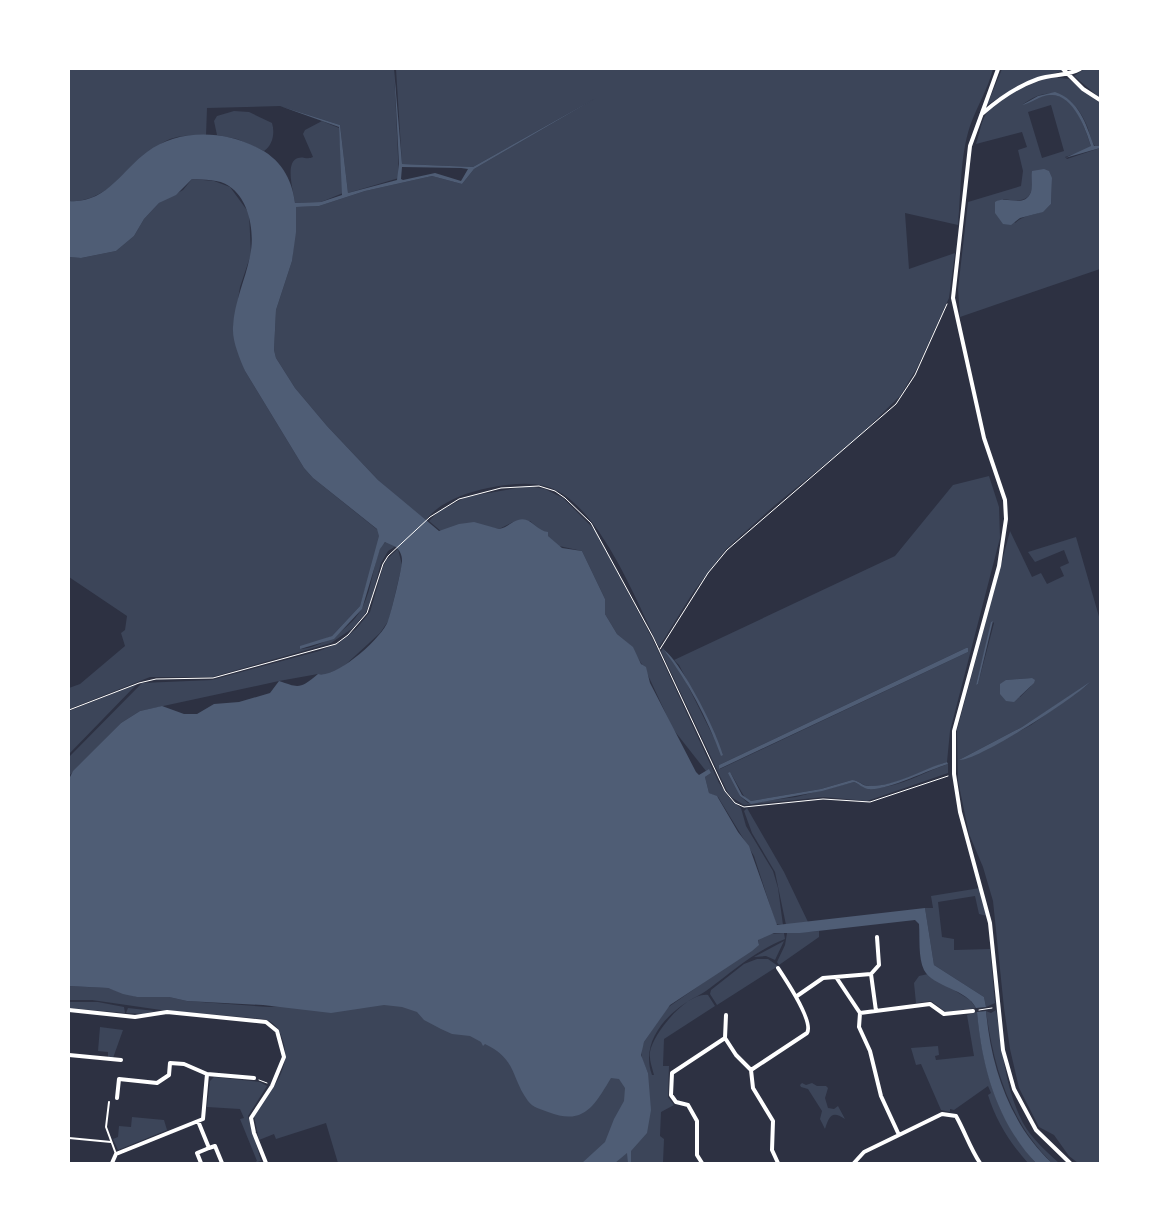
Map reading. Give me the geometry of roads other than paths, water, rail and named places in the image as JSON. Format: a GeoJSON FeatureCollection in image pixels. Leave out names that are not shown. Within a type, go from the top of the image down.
{"type":"FeatureCollection","features":[{"type":"Feature","properties":{"kind":"street"},"geometry":{"type":"LineString","coordinates":[[998,69],[970,146],[953,298],[984,438],[1005,500],[1006,519],[999,566],[954,731],[954,774],[960,812],[990,923],[1001,1031],[1014,1089],[1022,1108],[1036,1130],[1070,1163]]}},
{"type":"Feature","properties":{"kind":"street"},"geometry":{"type":"LineString","coordinates":[[1063,69],[1083,89],[1100,100]]}},
{"type":"Feature","properties":{"kind":"street"},"geometry":{"type":"LineString","coordinates":[[981,115],[1023,85],[1045,77],[1067,74],[1080,69]]}},
{"type":"Feature","properties":{"kind":"street"},"geometry":{"type":"LineString","coordinates":[[797,996],[823,978],[871,974],[879,965],[877,937]]}},
{"type":"Feature","properties":{"kind":"street"},"geometry":{"type":"LineString","coordinates":[[751,1070],[807,1033],[809,1023],[798,1006],[797,996],[778,968]]}},
{"type":"Feature","properties":{"kind":"street"},"geometry":{"type":"LineString","coordinates":[[871,974],[876,1010]]}},
{"type":"Feature","properties":{"kind":"street"},"geometry":{"type":"LineString","coordinates":[[836,977],[860,1014],[859,1027],[870,1051],[881,1096],[898,1135]]}},
{"type":"Feature","properties":{"kind":"street"},"geometry":{"type":"LineString","coordinates":[[860,1014],[876,1010],[930,1004],[944,1014],[973,1010]]}},
{"type":"Feature","properties":{"kind":"street"},"geometry":{"type":"LineString","coordinates":[[69,1010],[135,1017],[171,1013],[266,1022],[277,1031],[284,1053],[281,1067],[272,1086],[251,1118],[266,1163]]}},
{"type":"Feature","properties":{"kind":"street"},"geometry":{"type":"LineString","coordinates":[[726,1015],[725,1038],[751,1070],[753,1088],[773,1121],[772,1150],[778,1163]]}},
{"type":"Feature","properties":{"kind":"street"},"geometry":{"type":"LineString","coordinates":[[702,1163],[697,1154],[697,1121],[688,1106],[676,1102],[671,1096],[672,1072],[725,1038]]}},
{"type":"Feature","properties":{"kind":"street"},"geometry":{"type":"LineString","coordinates":[[69,1055],[121,1060]]}},
{"type":"Feature","properties":{"kind":"street"},"geometry":{"type":"LineString","coordinates":[[117,1098],[119,1079],[157,1083],[169,1075],[170,1063],[184,1064],[207,1074],[254,1078]]}},
{"type":"Feature","properties":{"kind":"street"},"geometry":{"type":"LineString","coordinates":[[112,1163],[116,1154],[203,1119],[207,1074]]}},
{"type":"Feature","properties":{"kind":"street"},"geometry":{"type":"LineString","coordinates":[[854,1163],[864,1152],[942,1114],[956,1116],[966,1134],[970,1148],[980,1163]]}},
{"type":"Feature","properties":{"kind":"street"},"geometry":{"type":"LineString","coordinates":[[198,1121],[209,1148]]}},
{"type":"Feature","properties":{"kind":"street"},"geometry":{"type":"LineString","coordinates":[[201,1163],[197,1153],[215,1146],[222,1163]]}},
{"type":"Feature","properties":{"kind":"lane"},"geometry":{"type":"LineString","coordinates":[[109,1102],[106,1127],[116,1154]]}},
{"type":"Feature","properties":{"kind":"lane"},"geometry":{"type":"LineString","coordinates":[[69,1138],[111,1142]]}}]}
